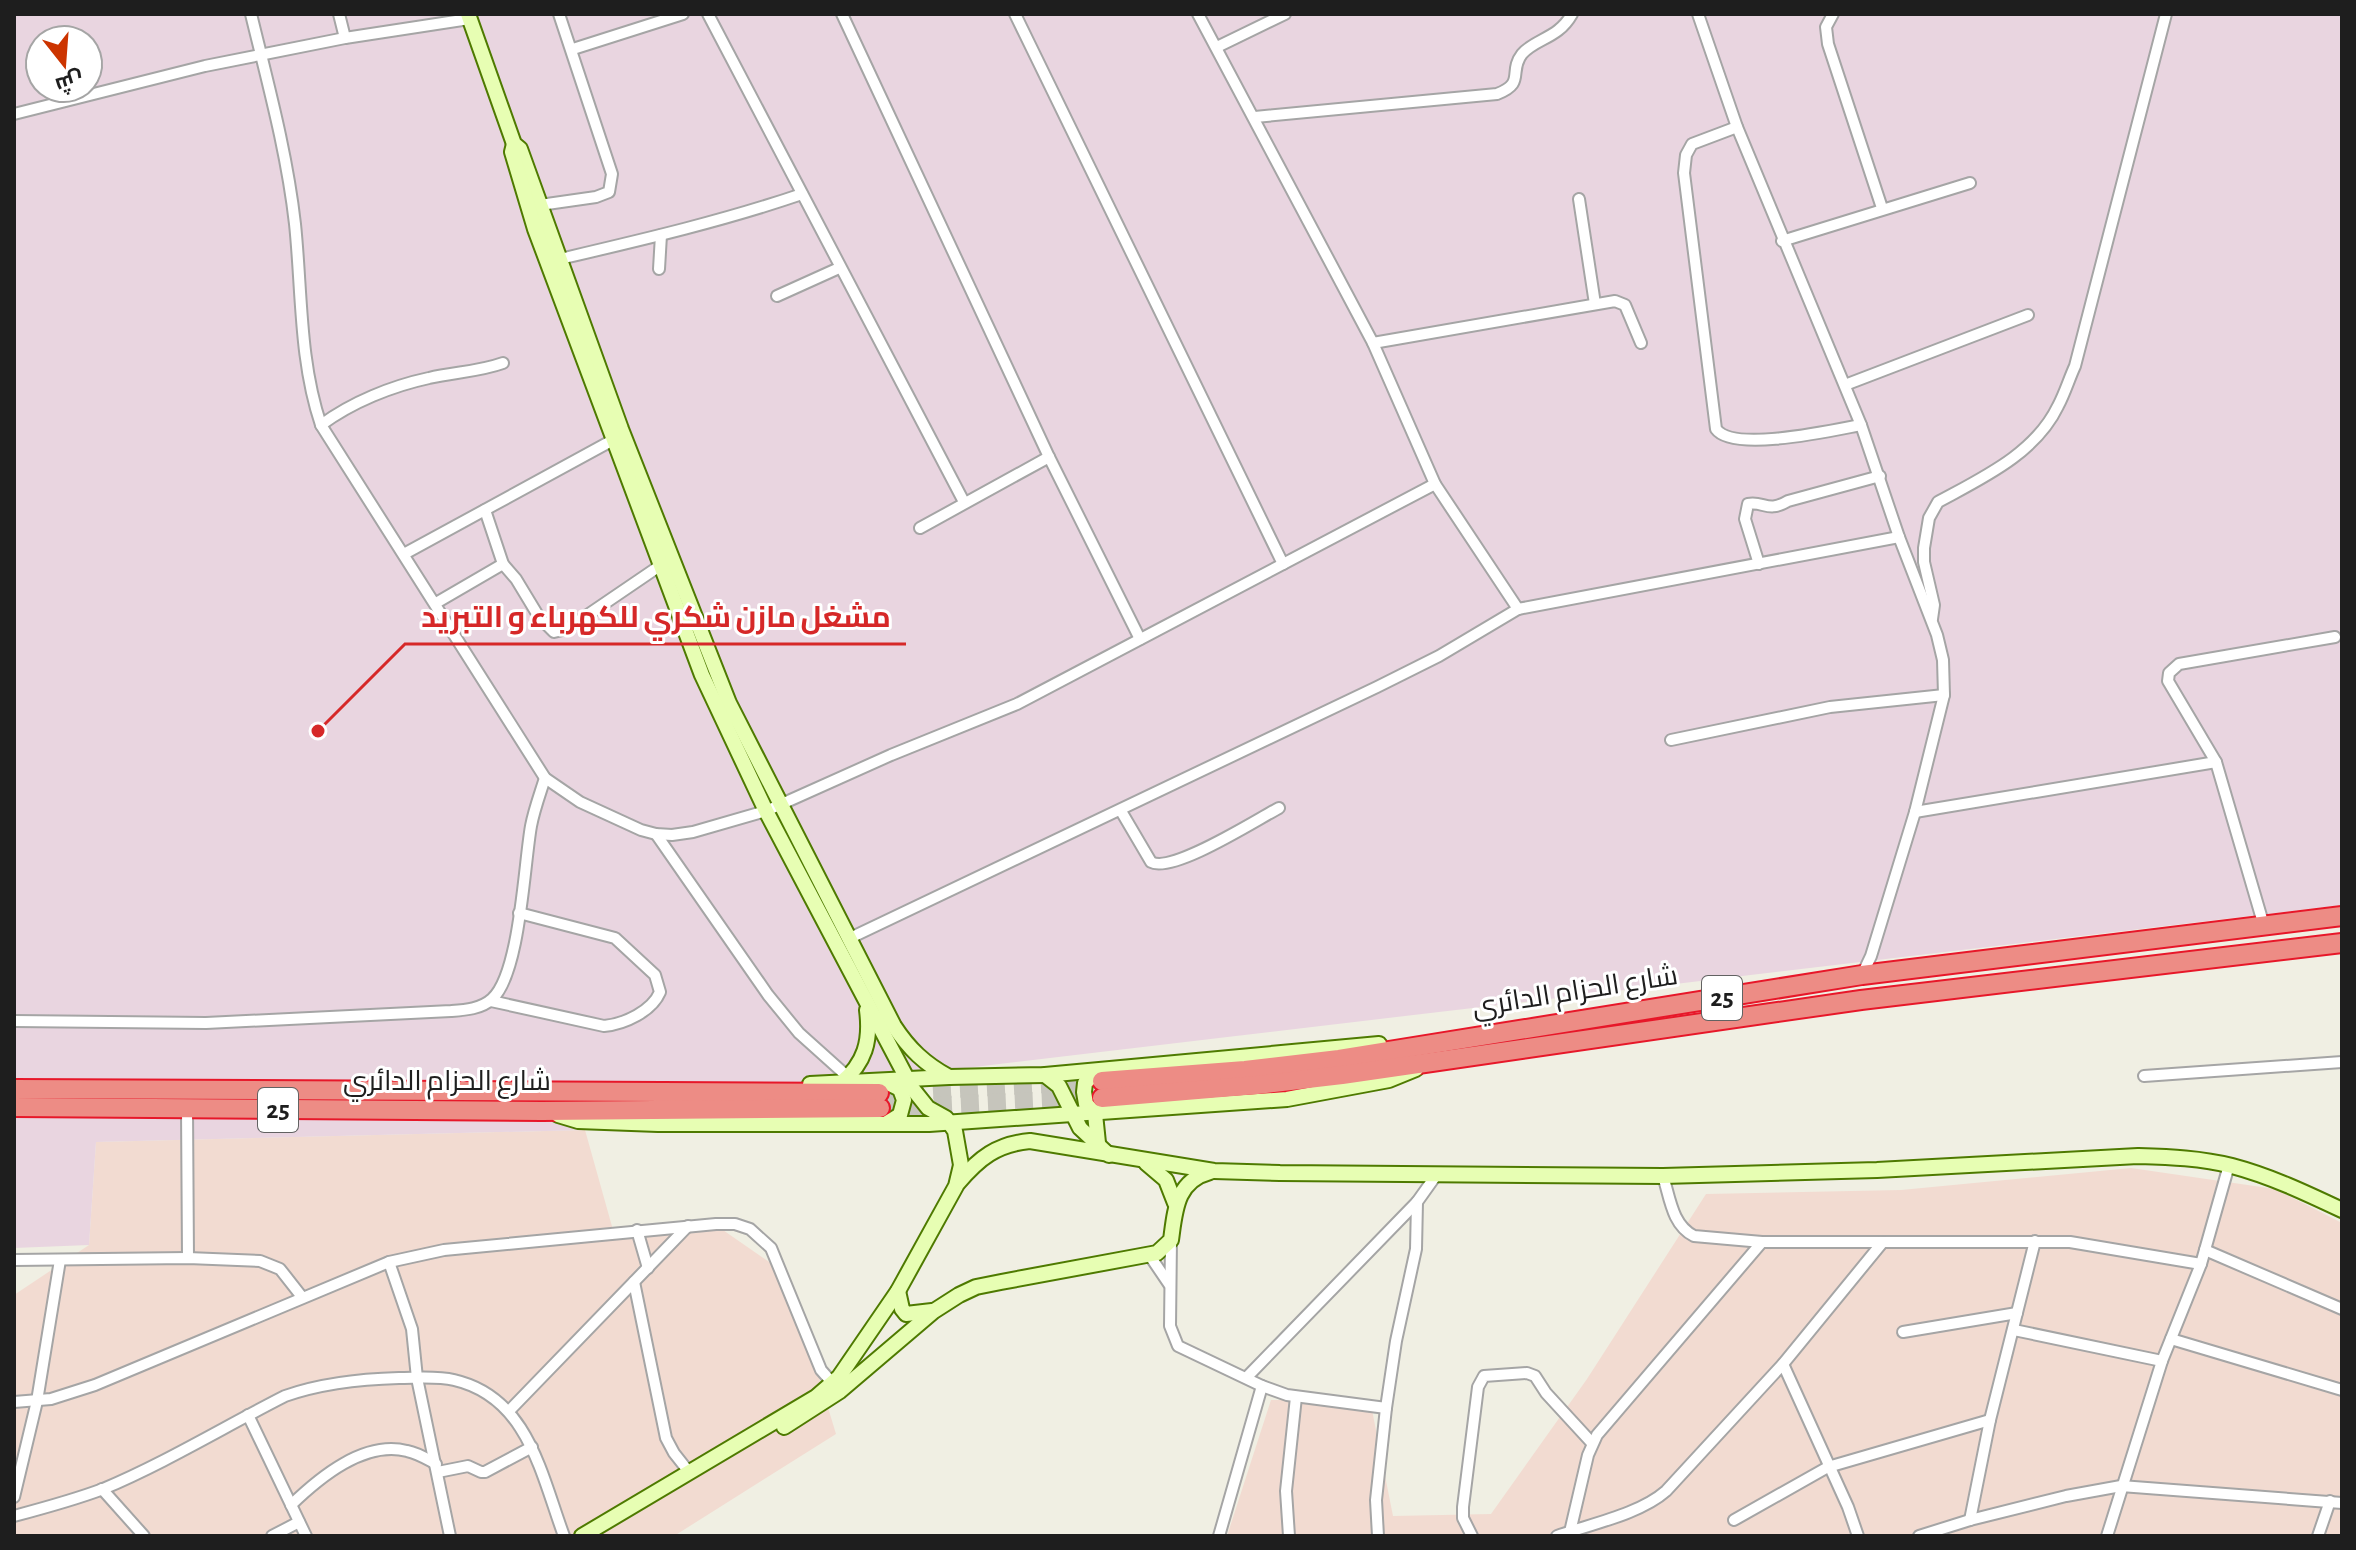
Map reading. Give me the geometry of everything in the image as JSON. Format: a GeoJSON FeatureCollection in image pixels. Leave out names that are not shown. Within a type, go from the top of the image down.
{"type":"FeatureCollection","features":[{"type":"Feature","properties":{"kind":"highway","name":"شارع الحزام الدائري"},"geometry":{"type":"LineString","coordinates":[[1099,1091],[1339,1059],[1862,975],[2342,916]]}},
{"type":"Feature","properties":{"kind":"highway","name":"شارع الحزام الدائري"},"geometry":{"type":"LineString","coordinates":[[1099,1091],[1257,1085],[1861,1000],[2342,943]]}},
{"type":"Feature","properties":{"kind":"highway","name":"شارع الحزام الدائري"},"geometry":{"type":"LineString","coordinates":[[14,1089],[422,1089],[541,1102]]}},
{"type":"Feature","properties":{"kind":"highway","name":"شارع الحزام الدائري"},"geometry":{"type":"LineString","coordinates":[[14,1107],[187,1109],[541,1102],[882,1102]]}},
{"type":"Feature","properties":{"kind":"street"},"geometry":{"type":"LineString","coordinates":[[251,14],[289,179],[300,313],[313,401],[321,425],[545,778],[580,802],[641,830],[672,835],[693,832],[773,809],[891,755],[1017,704],[1435,484]]}},
{"type":"Feature","properties":{"kind":"street"},"geometry":{"type":"LineString","coordinates":[[339,14],[345,38]]}},
{"type":"Feature","properties":{"kind":"street"},"geometry":{"type":"LineString","coordinates":[[540,205],[596,197],[609,192],[612,187],[612,174],[559,14]]}},
{"type":"Feature","properties":{"kind":"street"},"geometry":{"type":"LineString","coordinates":[[573,49],[683,14]]}},
{"type":"Feature","properties":{"kind":"street"},"geometry":{"type":"LineString","coordinates":[[708,14],[964,502]]}},
{"type":"Feature","properties":{"kind":"street"},"geometry":{"type":"LineString","coordinates":[[842,14],[1049,457],[1140,639]]}},
{"type":"Feature","properties":{"kind":"street"},"geometry":{"type":"LineString","coordinates":[[1015,14],[1283,564]]}},
{"type":"Feature","properties":{"kind":"street"},"geometry":{"type":"LineString","coordinates":[[1198,14],[1373,343],[1435,484],[1518,609]]}},
{"type":"Feature","properties":{"kind":"street"},"geometry":{"type":"LineString","coordinates":[[1217,47],[1285,14]]}},
{"type":"Feature","properties":{"kind":"street"},"geometry":{"type":"LineString","coordinates":[[1255,117],[1497,94],[1512,87],[1524,52],[1549,38],[1572,14]]}},
{"type":"Feature","properties":{"kind":"street"},"geometry":{"type":"LineString","coordinates":[[1698,14],[1737,127],[1782,241],[1861,425],[1899,537],[1932,621],[1943,660],[1944,695],[1915,812],[1871,956],[1862,975]]}},
{"type":"Feature","properties":{"kind":"street"},"geometry":{"type":"LineString","coordinates":[[1833,14],[1826,27],[1828,44],[1882,208]]}},
{"type":"Feature","properties":{"kind":"street"},"geometry":{"type":"LineString","coordinates":[[1932,621],[1934,605],[1924,548],[1933,508],[1938,502],[2006,463],[2037,439],[2058,408],[2075,366],[2166,14]]}},
{"type":"Feature","properties":{"kind":"street"},"geometry":{"type":"LineString","coordinates":[[14,114],[176,72],[469,16],[621,429],[714,668],[773,809],[848,939],[865,998],[907,1080],[922,1103],[950,1123],[959,1145],[961,1165],[956,1186]]}},
{"type":"Feature","properties":{"kind":"street"},"geometry":{"type":"LineString","coordinates":[[1737,127],[1692,144],[1686,155],[1684,173],[1716,429],[1725,437],[1760,439],[1861,425]]}},
{"type":"Feature","properties":{"kind":"street"},"geometry":{"type":"LineString","coordinates":[[514,144],[512,152],[535,229],[702,675],[853,962],[904,1042],[926,1063],[949,1077]]}},
{"type":"Feature","properties":{"kind":"street"},"geometry":{"type":"LineString","coordinates":[[1782,241],[1970,183]]}},
{"type":"Feature","properties":{"kind":"street"},"geometry":{"type":"LineString","coordinates":[[560,259],[661,235],[802,194]]}},
{"type":"Feature","properties":{"kind":"street"},"geometry":{"type":"LineString","coordinates":[[1579,199],[1595,304]]}},
{"type":"Feature","properties":{"kind":"street"},"geometry":{"type":"LineString","coordinates":[[659,269],[661,235]]}},
{"type":"Feature","properties":{"kind":"street"},"geometry":{"type":"LineString","coordinates":[[777,296],[839,268]]}},
{"type":"Feature","properties":{"kind":"street"},"geometry":{"type":"LineString","coordinates":[[1373,343],[1615,301],[1625,305],[1641,343]]}},
{"type":"Feature","properties":{"kind":"street"},"geometry":{"type":"LineString","coordinates":[[1845,385],[2028,315]]}},
{"type":"Feature","properties":{"kind":"street"},"geometry":{"type":"LineString","coordinates":[[321,425],[341,412],[389,390],[431,377],[486,369],[503,363]]}},
{"type":"Feature","properties":{"kind":"street"},"geometry":{"type":"LineString","coordinates":[[404,554],[613,440]]}},
{"type":"Feature","properties":{"kind":"street"},"geometry":{"type":"LineString","coordinates":[[920,528],[1049,457]]}},
{"type":"Feature","properties":{"kind":"street"},"geometry":{"type":"LineString","coordinates":[[1759,564],[1745,519],[1748,504],[1770,508],[1880,476]]}},
{"type":"Feature","properties":{"kind":"street"},"geometry":{"type":"LineString","coordinates":[[485,510],[503,564],[539,617],[554,632],[567,629],[661,565]]}},
{"type":"Feature","properties":{"kind":"street"},"geometry":{"type":"LineString","coordinates":[[848,939],[1121,811],[1439,656],[1518,609],[1899,537]]}},
{"type":"Feature","properties":{"kind":"street"},"geometry":{"type":"LineString","coordinates":[[436,603],[503,564]]}},
{"type":"Feature","properties":{"kind":"street"},"geometry":{"type":"LineString","coordinates":[[2264,926],[2216,762],[2168,681],[2172,668],[2179,664],[2335,637]]}},
{"type":"Feature","properties":{"kind":"street"},"geometry":{"type":"LineString","coordinates":[[1671,740],[1830,707],[1944,695]]}},
{"type":"Feature","properties":{"kind":"street"},"geometry":{"type":"LineString","coordinates":[[1915,812],[2216,762]]}},
{"type":"Feature","properties":{"kind":"street"},"geometry":{"type":"LineString","coordinates":[[491,1001],[505,978],[519,913],[532,824],[545,778]]}},
{"type":"Feature","properties":{"kind":"street"},"geometry":{"type":"LineString","coordinates":[[1121,811],[1151,862],[1163,865],[1191,856],[1279,808]]}},
{"type":"Feature","properties":{"kind":"street"},"geometry":{"type":"LineString","coordinates":[[656,834],[768,995],[799,1033],[845,1080],[929,1124],[959,1145]]}},
{"type":"Feature","properties":{"kind":"street"},"geometry":{"type":"LineString","coordinates":[[14,1021],[264,1021],[469,1010],[491,1001],[604,1026],[623,1022],[654,1002],[660,992],[655,975],[615,938],[519,913]]}},
{"type":"Feature","properties":{"kind":"street"},"geometry":{"type":"LineString","coordinates":[[845,1080],[862,1059],[869,1040],[865,998]]}},
{"type":"Feature","properties":{"kind":"street"},"geometry":{"type":"LineString","coordinates":[[2144,1076],[2342,1062]]}},
{"type":"Feature","properties":{"kind":"street"},"geometry":{"type":"LineString","coordinates":[[541,1102],[589,1122],[882,1102],[907,1080],[949,1077],[1045,1075],[1099,1091]]}},
{"type":"Feature","properties":{"kind":"street"},"geometry":{"type":"LineString","coordinates":[[1045,1075],[1059,1086],[1086,1134],[1109,1155]]}},
{"type":"Feature","properties":{"kind":"street"},"geometry":{"type":"LineString","coordinates":[[541,1102],[569,1086],[599,1083],[845,1080]]}},
{"type":"Feature","properties":{"kind":"street"},"geometry":{"type":"LineString","coordinates":[[929,1124],[1073,1115],[1099,1091]]}},
{"type":"Feature","properties":{"kind":"street"},"geometry":{"type":"LineString","coordinates":[[1098,1143],[1099,1091]]}},
{"type":"Feature","properties":{"kind":"street"},"geometry":{"type":"LineString","coordinates":[[187,1109],[188,1258]]}},
{"type":"Feature","properties":{"kind":"street"},"geometry":{"type":"LineString","coordinates":[[582,1536],[836,1388],[898,1291],[956,1186],[989,1152],[1013,1142],[1030,1141],[1214,1171],[1437,1174],[1663,1176],[1877,1170],[2138,1156],[2180,1157],[2229,1165],[2266,1177],[2342,1210]]}},
{"type":"Feature","properties":{"kind":"street"},"geometry":{"type":"LineString","coordinates":[[1141,1160],[1158,1170],[1166,1180],[1175,1203],[1169,1284],[1170,1326],[1178,1346],[1262,1386],[1296,1397],[1386,1408]]}},
{"type":"Feature","properties":{"kind":"street"},"geometry":{"type":"LineString","coordinates":[[2107,1536],[2162,1361],[2201,1264],[2229,1165]]}},
{"type":"Feature","properties":{"kind":"street"},"geometry":{"type":"LineString","coordinates":[[1175,1203],[1194,1178],[1214,1171]]}},
{"type":"Feature","properties":{"kind":"street"},"geometry":{"type":"LineString","coordinates":[[1247,1377],[1417,1202],[1437,1174]]}},
{"type":"Feature","properties":{"kind":"street"},"geometry":{"type":"LineString","coordinates":[[1663,1176],[1674,1215],[1685,1231],[1694,1236],[1762,1242],[2070,1242],[2201,1264]]}},
{"type":"Feature","properties":{"kind":"street"},"geometry":{"type":"LineString","coordinates":[[1378,1536],[1376,1500],[1386,1408],[1396,1341],[1416,1249],[1417,1202]]}},
{"type":"Feature","properties":{"kind":"street"},"geometry":{"type":"LineString","coordinates":[[14,1402],[37,1401],[95,1385],[389,1262],[444,1250],[637,1230],[735,1224],[762,1237],[777,1260],[818,1363],[836,1388]]}},
{"type":"Feature","properties":{"kind":"street"},"geometry":{"type":"LineString","coordinates":[[509,1411],[688,1226]]}},
{"type":"Feature","properties":{"kind":"street"},"geometry":{"type":"LineString","coordinates":[[637,1230],[648,1268]]}},
{"type":"Feature","properties":{"kind":"street"},"geometry":{"type":"LineString","coordinates":[[594,1536],[809,1413],[934,1311],[976,1287],[1150,1256],[1171,1240]]}},
{"type":"Feature","properties":{"kind":"street"},"geometry":{"type":"LineString","coordinates":[[1970,1520],[1990,1420],[2035,1241]]}},
{"type":"Feature","properties":{"kind":"street"},"geometry":{"type":"LineString","coordinates":[[1570,1532],[1592,1443],[1762,1242]]}},
{"type":"Feature","properties":{"kind":"street"},"geometry":{"type":"LineString","coordinates":[[1557,1536],[1656,1500],[1783,1364],[1882,1243]]}},
{"type":"Feature","properties":{"kind":"street"},"geometry":{"type":"LineString","coordinates":[[2205,1250],[2342,1309]]}},
{"type":"Feature","properties":{"kind":"street"},"geometry":{"type":"LineString","coordinates":[[1150,1256],[1169,1284]]}},
{"type":"Feature","properties":{"kind":"street"},"geometry":{"type":"LineString","coordinates":[[14,1260],[188,1258],[260,1261],[274,1264],[302,1297]]}},
{"type":"Feature","properties":{"kind":"street"},"geometry":{"type":"LineString","coordinates":[[14,1497],[37,1401],[60,1260]]}},
{"type":"Feature","properties":{"kind":"street"},"geometry":{"type":"LineString","coordinates":[[389,1262],[412,1329],[417,1378],[450,1536]]}},
{"type":"Feature","properties":{"kind":"street"},"geometry":{"type":"LineString","coordinates":[[634,1282],[666,1438],[689,1472]]}},
{"type":"Feature","properties":{"kind":"street"},"geometry":{"type":"LineString","coordinates":[[898,1291],[906,1314],[934,1311]]}},
{"type":"Feature","properties":{"kind":"street"},"geometry":{"type":"LineString","coordinates":[[1903,1332],[2017,1313]]}},
{"type":"Feature","properties":{"kind":"street"},"geometry":{"type":"LineString","coordinates":[[2014,1330],[2162,1361]]}},
{"type":"Feature","properties":{"kind":"street"},"geometry":{"type":"LineString","coordinates":[[2171,1339],[2341,1387]]}},
{"type":"Feature","properties":{"kind":"street"},"geometry":{"type":"LineString","coordinates":[[1783,1364],[1848,1507],[1858,1536]]}},
{"type":"Feature","properties":{"kind":"street"},"geometry":{"type":"LineString","coordinates":[[1472,1536],[1463,1518],[1463,1507],[1478,1387],[1484,1376],[1527,1373],[1535,1376],[1546,1393],[1592,1443]]}},
{"type":"Feature","properties":{"kind":"street"},"geometry":{"type":"LineString","coordinates":[[14,1516],[62,1504],[102,1489],[285,1396],[307,1388],[375,1379],[451,1379],[477,1387],[509,1411],[532,1447],[564,1536]]}},
{"type":"Feature","properties":{"kind":"street"},"geometry":{"type":"LineString","coordinates":[[1219,1536],[1262,1386]]}},
{"type":"Feature","properties":{"kind":"street"},"geometry":{"type":"LineString","coordinates":[[1289,1536],[1286,1491],[1296,1397]]}},
{"type":"Feature","properties":{"kind":"street"},"geometry":{"type":"LineString","coordinates":[[248,1415],[306,1536]]}},
{"type":"Feature","properties":{"kind":"street"},"geometry":{"type":"LineString","coordinates":[[1734,1520],[1828,1467],[1990,1420]]}},
{"type":"Feature","properties":{"kind":"street"},"geometry":{"type":"LineString","coordinates":[[291,1505],[333,1470],[375,1451],[408,1451],[437,1468],[468,1466],[485,1472],[532,1447]]}},
{"type":"Feature","properties":{"kind":"street"},"geometry":{"type":"LineString","coordinates":[[1919,1536],[2066,1496],[2121,1486],[2342,1503]]}},
{"type":"Feature","properties":{"kind":"street"},"geometry":{"type":"LineString","coordinates":[[102,1489],[144,1536]]}},
{"type":"Feature","properties":{"kind":"street"},"geometry":{"type":"LineString","coordinates":[[2318,1536],[2330,1501]]}},
{"type":"Feature","properties":{"kind":"street"},"geometry":{"type":"LineString","coordinates":[[272,1536],[299,1522]]}},
{"type":"Feature","properties":{"kind":"shaded area"},"geometry":{"type":"Polygon","coordinates":[[[14,14],[2342,14],[2342,905],[907,1075],[585,1130],[96,1142],[89,1245],[14,1248],[14,14]]]}},
{"type":"Feature","properties":{"kind":"shaded area"},"geometry":{"type":"Polygon","coordinates":[[[585,1130],[613,1230],[720,1228],[788,1275],[836,1434],[674,1536],[14,1536],[14,1295],[89,1245],[96,1142],[585,1130]]]}},
{"type":"Feature","properties":{"kind":"shaded area"},"geometry":{"type":"Polygon","coordinates":[[[2131,1168],[2275,1189],[2342,1223],[2342,1536],[1227,1536],[1271,1400],[1370,1400],[1393,1516],[1491,1514],[1587,1379],[1706,1194],[1901,1190],[2131,1168]]]}},
{"type":"Feature","properties":{"kind":"tunnel"},"geometry":{"type":"LineString","coordinates":[[879,1093],[1102,1081]]}},
{"type":"Feature","properties":{"kind":"tunnel"},"geometry":{"type":"LineString","coordinates":[[880,1108],[1101,1098]]}},
{"type":"Feature","properties":{"kind":"place","name":"مشغل مازن شكري للكهرباء و التبريد"},"geometry":{"type":"Point","coordinates":[318,731]}}]}
